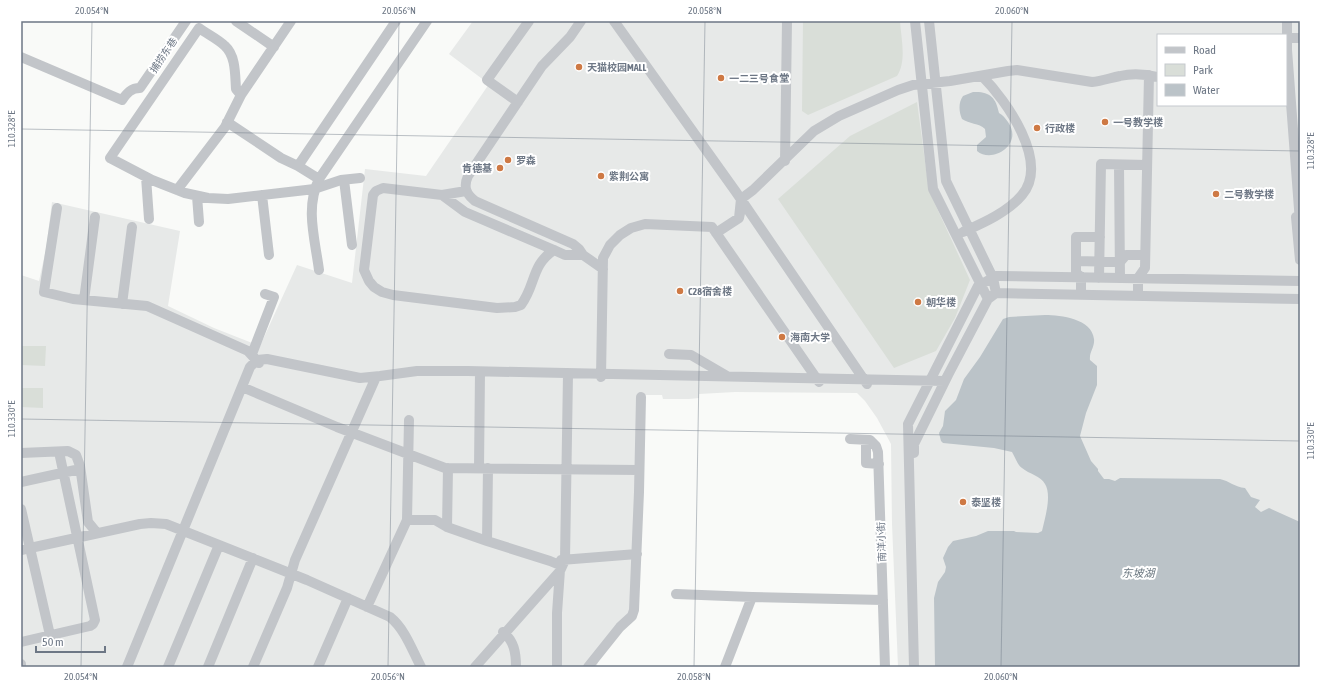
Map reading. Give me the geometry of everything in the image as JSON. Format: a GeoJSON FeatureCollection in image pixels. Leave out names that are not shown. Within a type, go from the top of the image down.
{"type":"FeatureCollection","features":[{"type":"Feature","properties":{"kind":"street"},"geometry":{"type":"LineString","coordinates":[[236,21],[274,47]]}},
{"type":"Feature","properties":{"kind":"street"},"geometry":{"type":"LineString","coordinates":[[177,190],[228,122],[241,95],[291,21]]}},
{"type":"Feature","properties":{"kind":"street"},"geometry":{"type":"LineString","coordinates":[[298,166],[396,21]]}},
{"type":"Feature","properties":{"kind":"street"},"geometry":{"type":"LineString","coordinates":[[320,270],[311,212],[314,189],[319,179],[427,21]]}},
{"type":"Feature","properties":{"kind":"street"},"geometry":{"type":"LineString","coordinates":[[518,102],[487,80],[529,21]]}},
{"type":"Feature","properties":{"kind":"street"},"geometry":{"type":"LineString","coordinates":[[581,21],[570,37],[542,66],[468,176],[466,181],[466,191],[475,201],[573,244],[583,255],[603,268]]}},
{"type":"Feature","properties":{"kind":"street"},"geometry":{"type":"LineString","coordinates":[[614,21],[744,200],[868,382]]}},
{"type":"Feature","properties":{"kind":"street"},"geometry":{"type":"LineString","coordinates":[[619,21],[648,66]]}},
{"type":"Feature","properties":{"kind":"street"},"geometry":{"type":"LineString","coordinates":[[787,21],[788,159]]}},
{"type":"Feature","properties":{"kind":"street"},"geometry":{"type":"LineString","coordinates":[[788,159],[792,21]]}},
{"type":"Feature","properties":{"kind":"street"},"geometry":{"type":"LineString","coordinates":[[915,21],[932,184],[980,284],[992,296],[1081,294],[1300,299]]}},
{"type":"Feature","properties":{"kind":"street"},"geometry":{"type":"LineString","coordinates":[[920,667],[914,444],[944,383],[992,296],[993,278],[946,181],[929,21]]}},
{"type":"Feature","properties":{"kind":"street"},"geometry":{"type":"LineString","coordinates":[[1283,21],[1285,34]]}},
{"type":"Feature","properties":{"kind":"street"},"geometry":{"type":"LineString","coordinates":[[1286,34],[1287,21]]}},
{"type":"Feature","properties":{"kind":"street"},"geometry":{"type":"LineString","coordinates":[[186,22],[197,30],[199,28],[225,46],[230,53],[234,68],[236,89],[241,95]]}},
{"type":"Feature","properties":{"kind":"street","name":"捕捞东巷"},"geometry":{"type":"LineString","coordinates":[[21,57],[122,100],[129,91],[134,88],[140,88],[186,22]]}},
{"type":"Feature","properties":{"kind":"street"},"geometry":{"type":"LineString","coordinates":[[197,30],[110,158],[146,177],[177,190],[197,196],[218,199],[314,189],[344,180],[360,178]]}},
{"type":"Feature","properties":{"kind":"street"},"geometry":{"type":"LineString","coordinates":[[1287,39],[1300,38]]}},
{"type":"Feature","properties":{"kind":"street"},"geometry":{"type":"LineString","coordinates":[[1287,39],[1300,42]]}},
{"type":"Feature","properties":{"kind":"street"},"geometry":{"type":"LineString","coordinates":[[716,233],[739,218],[744,200],[758,192],[814,131],[839,116],[898,90],[913,85],[936,83],[982,76],[996,72],[1017,70],[1092,82],[1127,74],[1154,76],[1147,165],[1145,268],[1138,278],[1138,296]]}},
{"type":"Feature","properties":{"kind":"street"},"geometry":{"type":"LineString","coordinates":[[956,235],[1001,212],[1017,200],[1027,188],[1032,170],[1029,152],[1019,130],[997,92],[982,76]]}},
{"type":"Feature","properties":{"kind":"street"},"geometry":{"type":"LineString","coordinates":[[1287,98],[1300,222]]}},
{"type":"Feature","properties":{"kind":"street"},"geometry":{"type":"LineString","coordinates":[[1287,98],[1291,168],[1300,260]]}},
{"type":"Feature","properties":{"kind":"street"},"geometry":{"type":"LineString","coordinates":[[228,122],[281,158],[298,166],[319,179]]}},
{"type":"Feature","properties":{"kind":"street"},"geometry":{"type":"LineString","coordinates":[[1099,278],[1101,164],[1147,165]]}},
{"type":"Feature","properties":{"kind":"street"},"geometry":{"type":"LineString","coordinates":[[1119,165],[1120,278]]}},
{"type":"Feature","properties":{"kind":"street"},"geometry":{"type":"LineString","coordinates":[[146,177],[149,219]]}},
{"type":"Feature","properties":{"kind":"street"},"geometry":{"type":"LineString","coordinates":[[344,180],[352,245]]}},
{"type":"Feature","properties":{"kind":"street"},"geometry":{"type":"LineString","coordinates":[[466,191],[442,195],[382,188],[376,191],[373,195],[364,270],[369,281],[382,292],[393,295],[497,308],[515,307],[521,305],[525,300],[540,263],[546,255],[554,250]]}},
{"type":"Feature","properties":{"kind":"street"},"geometry":{"type":"LineString","coordinates":[[262,195],[269,255]]}},
{"type":"Feature","properties":{"kind":"street"},"geometry":{"type":"LineString","coordinates":[[442,195],[465,212],[565,255],[583,255]]}},
{"type":"Feature","properties":{"kind":"street"},"geometry":{"type":"LineString","coordinates":[[197,196],[199,222]]}},
{"type":"Feature","properties":{"kind":"street"},"geometry":{"type":"LineString","coordinates":[[57,208],[44,292],[62,297],[151,308],[248,351],[256,359],[267,359],[348,376],[373,379],[417,371],[566,376],[601,375],[944,383]]}},
{"type":"Feature","properties":{"kind":"street"},"geometry":{"type":"LineString","coordinates":[[84,300],[95,217]]}},
{"type":"Feature","properties":{"kind":"street"},"geometry":{"type":"LineString","coordinates":[[601,375],[603,258],[610,245],[620,236],[631,228],[645,224],[712,227],[817,380]]}},
{"type":"Feature","properties":{"kind":"street"},"geometry":{"type":"LineString","coordinates":[[122,304],[132,227]]}},
{"type":"Feature","properties":{"kind":"street"},"geometry":{"type":"LineString","coordinates":[[1081,277],[1076,273],[1076,237],[1100,237]]}},
{"type":"Feature","properties":{"kind":"street"},"geometry":{"type":"LineString","coordinates":[[1120,262],[1126,255],[1145,255]]}},
{"type":"Feature","properties":{"kind":"street"},"geometry":{"type":"LineString","coordinates":[[1076,261],[1120,262]]}},
{"type":"Feature","properties":{"kind":"street"},"geometry":{"type":"LineString","coordinates":[[914,667],[908,424],[980,284],[999,276],[1300,281]]}},
{"type":"Feature","properties":{"kind":"street"},"geometry":{"type":"LineString","coordinates":[[1081,277],[1081,294]]}},
{"type":"Feature","properties":{"kind":"street"},"geometry":{"type":"LineString","coordinates":[[128,667],[244,388],[250,367],[256,359],[274,297],[265,294]]}},
{"type":"Feature","properties":{"kind":"street"},"geometry":{"type":"LineString","coordinates":[[669,354],[691,355],[730,378]]}},
{"type":"Feature","properties":{"kind":"street"},"geometry":{"type":"LineString","coordinates":[[480,373],[487,541]]}},
{"type":"Feature","properties":{"kind":"street"},"geometry":{"type":"LineString","coordinates":[[557,667],[556,613],[561,565],[565,469],[566,376]]}},
{"type":"Feature","properties":{"kind":"street"},"geometry":{"type":"LineString","coordinates":[[253,667],[287,588],[292,559],[373,379]]}},
{"type":"Feature","properties":{"kind":"street"},"geometry":{"type":"LineString","coordinates":[[244,388],[408,454],[448,468],[639,470]]}},
{"type":"Feature","properties":{"kind":"street"},"geometry":{"type":"LineString","coordinates":[[588,667],[633,613],[635,603],[641,397]]}},
{"type":"Feature","properties":{"kind":"street"},"geometry":{"type":"LineString","coordinates":[[367,607],[407,520],[409,420]]}},
{"type":"Feature","properties":{"kind":"street","name":"南洋小街"},"geometry":{"type":"LineString","coordinates":[[850,439],[870,440],[876,446],[878,452],[885,667]]}},
{"type":"Feature","properties":{"kind":"street"},"geometry":{"type":"LineString","coordinates":[[21,642],[90,626],[95,620],[59,452]]}},
{"type":"Feature","properties":{"kind":"street"},"geometry":{"type":"LineString","coordinates":[[21,453],[70,452],[76,455],[80,469],[88,522],[97,533]]}},
{"type":"Feature","properties":{"kind":"street"},"geometry":{"type":"LineString","coordinates":[[447,527],[448,468]]}},
{"type":"Feature","properties":{"kind":"street"},"geometry":{"type":"LineString","coordinates":[[21,482],[80,469]]}},
{"type":"Feature","properties":{"kind":"street"},"geometry":{"type":"LineString","coordinates":[[21,509],[25,549],[50,635]]}},
{"type":"Feature","properties":{"kind":"street"},"geometry":{"type":"LineString","coordinates":[[407,520],[435,520],[447,527],[561,565],[637,554]]}},
{"type":"Feature","properties":{"kind":"street"},"geometry":{"type":"LineString","coordinates":[[25,549],[151,523],[166,524],[289,572],[390,617],[399,625],[421,667]]}},
{"type":"Feature","properties":{"kind":"street"},"geometry":{"type":"LineString","coordinates":[[168,667],[219,545]]}},
{"type":"Feature","properties":{"kind":"street"},"geometry":{"type":"LineString","coordinates":[[208,667],[253,558]]}},
{"type":"Feature","properties":{"kind":"street"},"geometry":{"type":"LineString","coordinates":[[475,667],[561,565]]}},
{"type":"Feature","properties":{"kind":"street"},"geometry":{"type":"LineString","coordinates":[[249,667],[289,572]]}},
{"type":"Feature","properties":{"kind":"street"},"geometry":{"type":"LineString","coordinates":[[676,594],[883,600]]}},
{"type":"Feature","properties":{"kind":"street"},"geometry":{"type":"LineString","coordinates":[[725,667],[752,597]]}},
{"type":"Feature","properties":{"kind":"street"},"geometry":{"type":"LineString","coordinates":[[318,667],[348,598]]}},
{"type":"Feature","properties":{"kind":"street"},"geometry":{"type":"LineString","coordinates":[[472,667],[504,633]]}},
{"type":"Feature","properties":{"kind":"street"},"geometry":{"type":"LineString","coordinates":[[504,633],[514,645],[516,667]]}},
{"type":"Feature","properties":{"kind":"shaded area","name":"海南大学"},"geometry":{"type":"Polygon","coordinates":[[[473,21],[1300,21],[1300,667],[898,667],[892,524],[891,444],[877,418],[865,401],[857,393],[735,392],[699,394],[699,398],[689,399],[663,399],[662,395],[643,395],[638,602],[601,656],[596,667],[21,667],[21,275],[39,281],[46,249],[52,202],[180,231],[168,306],[214,328],[260,346],[297,265],[352,283],[365,169],[426,176],[489,84],[449,54],[473,21]]]}},
{"type":"Feature","properties":{"kind":"green space"},"geometry":{"type":"Polygon","coordinates":[[[803,21],[900,21],[903,56],[897,76],[808,115],[802,111],[803,21]]]}},
{"type":"Feature","properties":{"kind":"green space"},"geometry":{"type":"Polygon","coordinates":[[[917,102],[929,191],[970,280],[955,318],[936,351],[894,368],[778,199],[850,136],[917,102]]]}},
{"type":"Feature","properties":{"kind":"green space"},"geometry":{"type":"Polygon","coordinates":[[[21,346],[46,346],[45,366],[21,365],[21,346]]]}},
{"type":"Feature","properties":{"kind":"green space"},"geometry":{"type":"Polygon","coordinates":[[[21,388],[43,388],[43,408],[21,407],[21,388]]]}},
{"type":"Feature","properties":{"kind":"water"},"geometry":{"type":"Polygon","coordinates":[[[973,92],[979,92],[991,96],[998,107],[999,113],[1008,122],[1012,130],[1012,138],[1009,145],[998,154],[983,154],[977,151],[977,145],[986,137],[985,129],[962,119],[960,113],[961,99],[963,96],[973,92]]]}},
{"type":"Feature","properties":{"kind":"water","name":"东坡湖"},"geometry":{"type":"Polygon","coordinates":[[[1045,315],[1067,317],[1082,323],[1092,332],[1094,342],[1090,354],[1090,360],[1097,366],[1097,385],[1086,413],[1080,436],[1091,461],[1104,479],[1115,481],[1120,478],[1220,479],[1245,488],[1251,497],[1260,500],[1255,507],[1261,512],[1269,508],[1300,522],[1300,667],[935,667],[934,598],[938,582],[945,572],[946,567],[943,558],[948,547],[953,541],[976,536],[988,531],[1038,533],[1042,531],[1048,500],[1047,489],[1043,481],[1020,466],[1012,452],[994,448],[943,443],[939,433],[943,426],[945,411],[956,400],[964,379],[980,357],[1003,319],[1009,317],[1045,315]]]}},
{"type":"Feature","properties":{"kind":"place","name":"天猫校园MALL"},"geometry":{"type":"Point","coordinates":[579,67]}},
{"type":"Feature","properties":{"kind":"place","name":"一二三号食堂"},"geometry":{"type":"Point","coordinates":[721,78]}},
{"type":"Feature","properties":{"kind":"place","name":"一号教学楼"},"geometry":{"type":"Point","coordinates":[1105,122]}},
{"type":"Feature","properties":{"kind":"place","name":"行政楼"},"geometry":{"type":"Point","coordinates":[1037,128]}},
{"type":"Feature","properties":{"kind":"place","name":"罗森"},"geometry":{"type":"Point","coordinates":[508,160]}},
{"type":"Feature","properties":{"kind":"place","name":"肯德基"},"geometry":{"type":"Point","coordinates":[500,168]}},
{"type":"Feature","properties":{"kind":"place","name":"紫荆公寓"},"geometry":{"type":"Point","coordinates":[601,176]}},
{"type":"Feature","properties":{"kind":"place","name":"二号教学楼"},"geometry":{"type":"Point","coordinates":[1216,194]}},
{"type":"Feature","properties":{"kind":"place","name":"C28宿舍楼"},"geometry":{"type":"Point","coordinates":[680,291]}},
{"type":"Feature","properties":{"kind":"place","name":"朝华楼"},"geometry":{"type":"Point","coordinates":[918,302]}},
{"type":"Feature","properties":{"kind":"place","name":"海南大学"},"geometry":{"type":"Point","coordinates":[782,337]}},
{"type":"Feature","properties":{"kind":"place","name":"泰坚楼"},"geometry":{"type":"Point","coordinates":[963,502]}}]}
